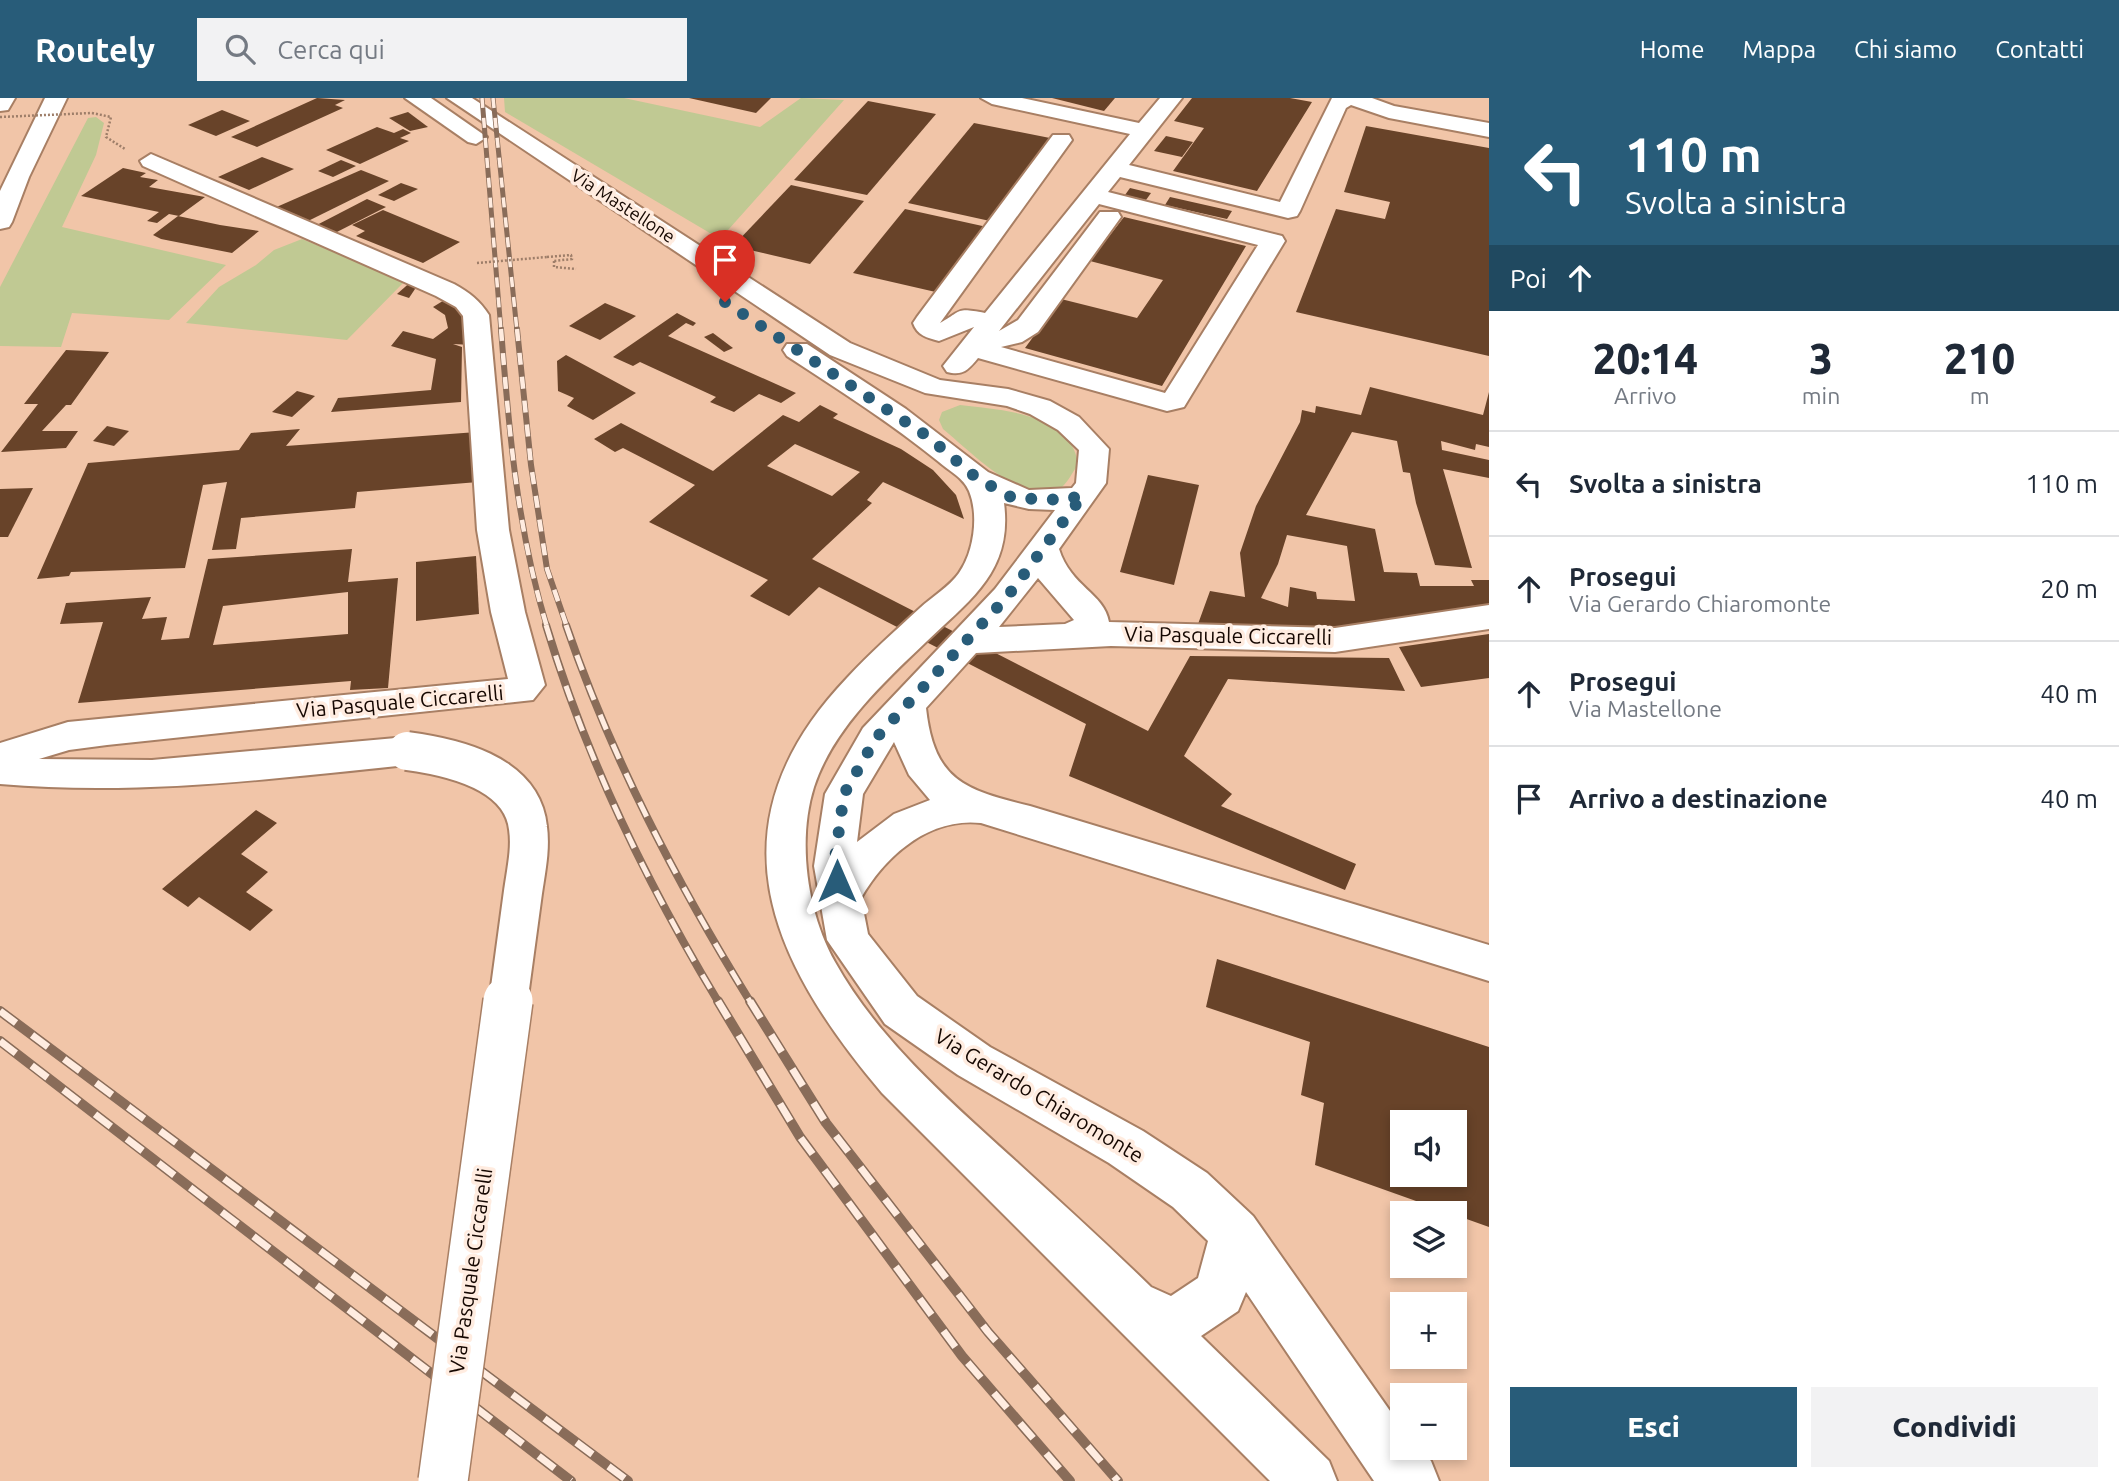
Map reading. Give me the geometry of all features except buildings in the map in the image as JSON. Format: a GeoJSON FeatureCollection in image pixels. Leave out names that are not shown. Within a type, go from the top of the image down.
{"type":"FeatureCollection","features":[{"type":"Feature","properties":{"kind":"main road"},"geometry":{"type":"LineString","coordinates":[[0,106],[4,98]]}},
{"type":"Feature","properties":{"kind":"main road"},"geometry":{"type":"LineString","coordinates":[[0,222],[17,177],[56,98]]}},
{"type":"Feature","properties":{"kind":"main road","name":"Via Mastellone"},"geometry":{"type":"LineString","coordinates":[[416,98],[702,287]]}},
{"type":"Feature","properties":{"kind":"main road","name":"Via Mastellone"},"geometry":{"type":"LineString","coordinates":[[458,98],[828,342],[938,388]]}},
{"type":"Feature","properties":{"kind":"main road"},"geometry":{"type":"LineString","coordinates":[[992,98],[1145,131]]}},
{"type":"Feature","properties":{"kind":"main road"},"geometry":{"type":"LineString","coordinates":[[927,436],[921,420],[925,406],[1171,98]]}},
{"type":"Feature","properties":{"kind":"main road"},"geometry":{"type":"LineString","coordinates":[[1115,169],[1284,220],[1337,104],[1347,98]]}},
{"type":"Feature","properties":{"kind":"main road"},"geometry":{"type":"LineString","coordinates":[[1353,98],[1389,112],[1489,130]]}},
{"type":"Feature","properties":{"kind":"main road"},"geometry":{"type":"LineString","coordinates":[[992,323],[967,316],[951,329],[939,333],[928,328],[926,323],[1061,140]]}},
{"type":"Feature","properties":{"kind":"main road","name":"Via Pasquale Ciccarelli"},"geometry":{"type":"LineString","coordinates":[[0,757],[68,736],[520,691],[527,685],[508,612],[493,530],[484,452],[476,315],[465,301],[445,290],[151,161]]}},
{"type":"Feature","properties":{"kind":"main road"},"geometry":{"type":"LineString","coordinates":[[0,203],[17,177]]}},
{"type":"Feature","properties":{"kind":"main road"},"geometry":{"type":"LineString","coordinates":[[973,347],[1167,402],[1174,401],[1273,241],[1094,196]]}},
{"type":"Feature","properties":{"kind":"main road"},"geometry":{"type":"LineString","coordinates":[[873,363],[912,363],[1012,336],[1028,326],[1109,218],[1106,208],[1094,196]]}},
{"type":"Feature","properties":{"kind":"main road"},"geometry":{"type":"LineString","coordinates":[[772,333],[927,436],[978,479],[1013,498],[1065,500],[1083,495]]}},
{"type":"Feature","properties":{"kind":"main road"},"geometry":{"type":"LineString","coordinates":[[973,347],[980,362],[1014,398]]}},
{"type":"Feature","properties":{"kind":"main road","name":"Via Gerardo Chiaromonte"},"geometry":{"type":"LineString","coordinates":[[938,388],[1014,398],[1048,409],[1076,426],[1094,449],[1091,483],[1007,597],[876,738],[844,794],[834,866],[848,940],[901,1010],[974,1062],[1126,1147],[1190,1190],[1235,1233],[1389,1457],[1411,1481]]}},
{"type":"Feature","properties":{"kind":"main road"},"geometry":{"type":"LineString","coordinates":[[978,479],[987,503],[991,533],[985,557],[972,580],[850,698],[820,736],[800,776],[786,824],[792,902],[820,975],[869,1044],[946,1126],[1135,1306],[1309,1481]]}},
{"type":"Feature","properties":{"kind":"main road"},"geometry":{"type":"LineString","coordinates":[[1043,549],[1047,566],[1076,618]]}},
{"type":"Feature","properties":{"kind":"main road","name":"Via Pasquale Ciccarelli"},"geometry":{"type":"LineString","coordinates":[[966,641],[1076,618],[1335,640],[1489,617]]}},
{"type":"Feature","properties":{"kind":"main road"},"geometry":{"type":"LineString","coordinates":[[907,705],[909,740],[921,766],[939,787],[968,807],[1030,821],[1489,963]]}},
{"type":"Feature","properties":{"kind":"main road","name":"Via Pasquale Ciccarelli"},"geometry":{"type":"LineString","coordinates":[[0,770],[74,775],[178,771],[407,751],[455,758],[478,768],[500,782],[518,802],[528,823],[526,867],[443,1481]]}},
{"type":"Feature","properties":{"kind":"main road"},"geometry":{"type":"LineString","coordinates":[[840,897],[867,854],[890,835],[913,822],[968,807]]}},
{"type":"Feature","properties":{"kind":"main road"},"geometry":{"type":"LineString","coordinates":[[1135,1306],[1171,1323],[1200,1309],[1220,1293],[1235,1233]]}},
{"type":"Feature","properties":{"kind":"path"},"geometry":{"type":"LineString","coordinates":[[0,117],[92,113],[111,117],[113,120],[107,134],[109,140],[151,161]]}},
{"type":"Feature","properties":{"kind":"path"},"geometry":{"type":"LineString","coordinates":[[477,263],[571,255],[572,259],[554,261],[554,267],[576,269]]}},
{"type":"Feature","properties":{"kind":"green space"},"geometry":{"type":"Polygon","coordinates":[[[504,98],[624,98],[760,127],[801,98],[844,100],[720,239],[505,112],[504,98]]]}},
{"type":"Feature","properties":{"kind":"green space"},"geometry":{"type":"Polygon","coordinates":[[[96,117],[104,123],[96,155],[62,227],[226,265],[169,320],[72,313],[61,347],[0,346],[0,287],[88,118],[96,117]]]}},
{"type":"Feature","properties":{"kind":"green space"},"geometry":{"type":"Polygon","coordinates":[[[302,239],[405,281],[347,340],[186,323],[219,287],[256,265],[274,250],[302,239]]]}},
{"type":"Feature","properties":{"kind":"green space"},"geometry":{"type":"Polygon","coordinates":[[[960,405],[1014,412],[1049,424],[1063,434],[1073,448],[1078,465],[1062,487],[1048,492],[1032,491],[1016,485],[983,463],[943,429],[939,420],[942,412],[960,405]]]}},
{"type":"Feature","properties":{"kind":"railway"},"geometry":{"type":"LineString","coordinates":[[482,98],[501,331]]}},
{"type":"Feature","properties":{"kind":"railway"},"geometry":{"type":"LineString","coordinates":[[493,98],[517,331]]}},
{"type":"Feature","properties":{"kind":"railway"},"geometry":{"type":"LineString","coordinates":[[501,329],[521,517],[547,627]]}},
{"type":"Feature","properties":{"kind":"railway"},"geometry":{"type":"LineString","coordinates":[[517,329],[531,465],[547,569],[567,627]]}},
{"type":"Feature","properties":{"kind":"railway"},"geometry":{"type":"LineString","coordinates":[[546,625],[580,723],[620,819],[667,912],[719,1003]]}},
{"type":"Feature","properties":{"kind":"railway"},"geometry":{"type":"LineString","coordinates":[[566,625],[604,724],[648,819],[697,912],[751,1003]]}},
{"type":"Feature","properties":{"kind":"railway"},"geometry":{"type":"LineString","coordinates":[[718,1001],[800,1137],[962,1356],[1070,1481]]}},
{"type":"Feature","properties":{"kind":"railway"},"geometry":{"type":"LineString","coordinates":[[750,1001],[826,1123],[988,1332],[1118,1481]]}},
{"type":"Feature","properties":{"kind":"railway"},"geometry":{"type":"LineString","coordinates":[[0,1011],[628,1481]]}},
{"type":"Feature","properties":{"kind":"railway"},"geometry":{"type":"LineString","coordinates":[[0,1041],[571,1481]]}},
{"type":"Feature","properties":{"kind":"route"},"geometry":{"type":"LineString","coordinates":[[725,302],[927,436],[978,479],[1013,498],[1065,500],[1083,495],[1007,597],[876,738],[844,794],[834,866],[837,881]]}}]}
